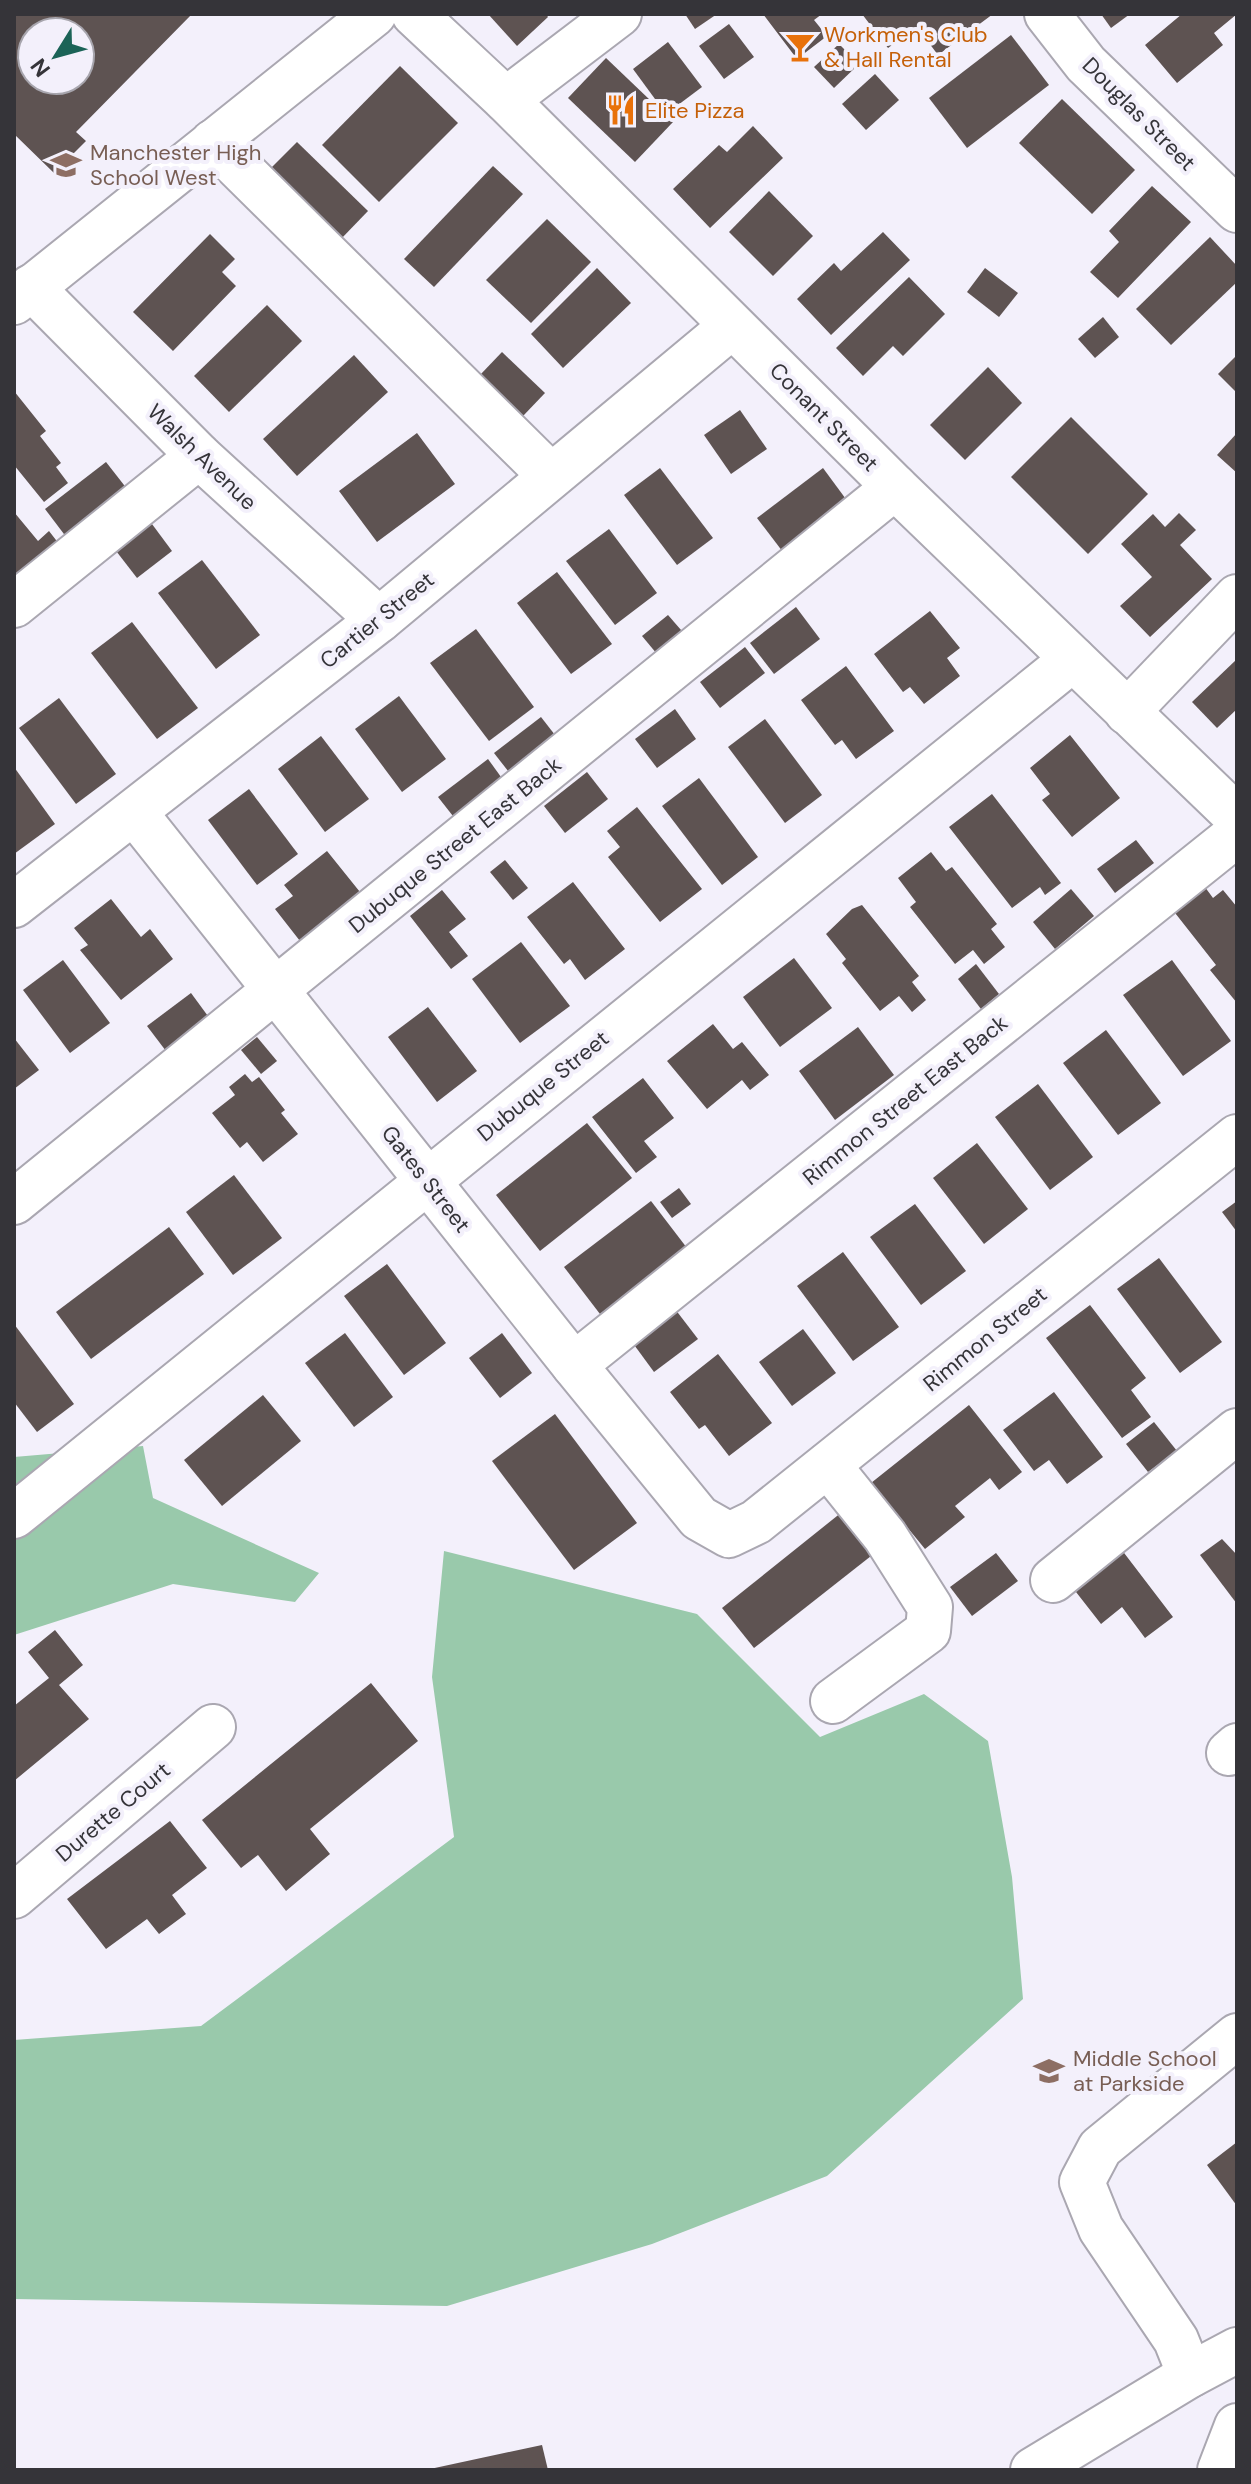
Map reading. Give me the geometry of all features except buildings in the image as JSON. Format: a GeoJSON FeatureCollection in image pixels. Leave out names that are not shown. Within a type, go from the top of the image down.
{"type":"FeatureCollection","features":[{"type":"Feature","properties":{"kind":"street"},"geometry":{"type":"LineString","coordinates":[[23,294],[374,14]]}},
{"type":"Feature","properties":{"kind":"street","name":"Conant Street"},"geometry":{"type":"LineString","coordinates":[[414,14],[506,100],[895,487],[1237,817]]}},
{"type":"Feature","properties":{"kind":"street"},"geometry":{"type":"LineString","coordinates":[[506,100],[619,14]]}},
{"type":"Feature","properties":{"kind":"street","name":"Douglas Street"},"geometry":{"type":"LineString","coordinates":[[1047,14],[1086,64],[1237,210]]}},
{"type":"Feature","properties":{"kind":"street"},"geometry":{"type":"LineString","coordinates":[[213,142],[551,476]]}},
{"type":"Feature","properties":{"kind":"street","name":"Walsh Avenue"},"geometry":{"type":"LineString","coordinates":[[23,294],[379,620]]}},
{"type":"Feature","properties":{"kind":"street","name":"Cartier Street"},"geometry":{"type":"LineString","coordinates":[[14,905],[379,620],[732,326]]}},
{"type":"Feature","properties":{"kind":"street"},"geometry":{"type":"LineString","coordinates":[[14,605],[199,456]]}},
{"type":"Feature","properties":{"kind":"street","name":"Dubuque Street East Back"},"geometry":{"type":"LineString","coordinates":[[14,1202],[895,487]]}},
{"type":"Feature","properties":{"kind":"street"},"geometry":{"type":"LineString","coordinates":[[1127,712],[1237,597]]}},
{"type":"Feature","properties":{"kind":"street","name":"Dubuque Street"},"geometry":{"type":"LineString","coordinates":[[14,1516],[1073,659]]}},
{"type":"Feature","properties":{"kind":"street","name":"Gates Street"},"geometry":{"type":"LineString","coordinates":[[134,812],[426,1181],[699,1518],[729,1535]]}},
{"type":"Feature","properties":{"kind":"street","name":"Rimmon Street East Back"},"geometry":{"type":"LineString","coordinates":[[574,1365],[1237,834]]}},
{"type":"Feature","properties":{"kind":"street","name":"Rimmon Street"},"geometry":{"type":"LineString","coordinates":[[729,1535],[756,1522],[1237,1137]]}},
{"type":"Feature","properties":{"kind":"street"},"geometry":{"type":"LineString","coordinates":[[1053,1580],[1237,1431]]}},
{"type":"Feature","properties":{"kind":"street"},"geometry":{"type":"LineString","coordinates":[[828,1465],[885,1536],[930,1607],[928,1631],[833,1701]]}},
{"type":"Feature","properties":{"kind":"street","name":"Durette Court"},"geometry":{"type":"LineString","coordinates":[[14,1896],[213,1727]]}},
{"type":"Feature","properties":{"kind":"street"},"geometry":{"type":"LineString","coordinates":[[1190,2375],[1176,2340],[1101,2229],[1082,2182],[1100,2148],[1237,2036]]}},
{"type":"Feature","properties":{"kind":"street"},"geometry":{"type":"LineString","coordinates":[[1033,2470],[1237,2350]]}},
{"type":"Feature","properties":{"kind":"street"},"geometry":{"type":"LineString","coordinates":[[1220,2470],[1237,2426]]}},
{"type":"Feature","properties":{"kind":"green space"},"geometry":{"type":"Polygon","coordinates":[[[143,1446],[153,1498],[319,1573],[295,1602],[173,1584],[14,1635],[14,1457],[143,1446]]]}},
{"type":"Feature","properties":{"kind":"green space"},"geometry":{"type":"Polygon","coordinates":[[[444,1551],[697,1614],[820,1737],[924,1694],[988,1741],[1012,1877],[1023,1999],[827,2176],[652,2244],[447,2306],[14,2299],[14,2040],[201,2026],[454,1837],[432,1677],[444,1551]]]}},
{"type":"Feature","properties":{"kind":"place","name":"Workmen's Club & Hall Rental"},"geometry":{"type":"Point","coordinates":[800,47]}},
{"type":"Feature","properties":{"kind":"place","name":"Elite Pizza"},"geometry":{"type":"Point","coordinates":[621,110]}},
{"type":"Feature","properties":{"kind":"place","name":"Manchester High School West"},"geometry":{"type":"Point","coordinates":[66,165]}},
{"type":"Feature","properties":{"kind":"place","name":"Middle School at Parkside"},"geometry":{"type":"Point","coordinates":[1049,2071]}}]}
